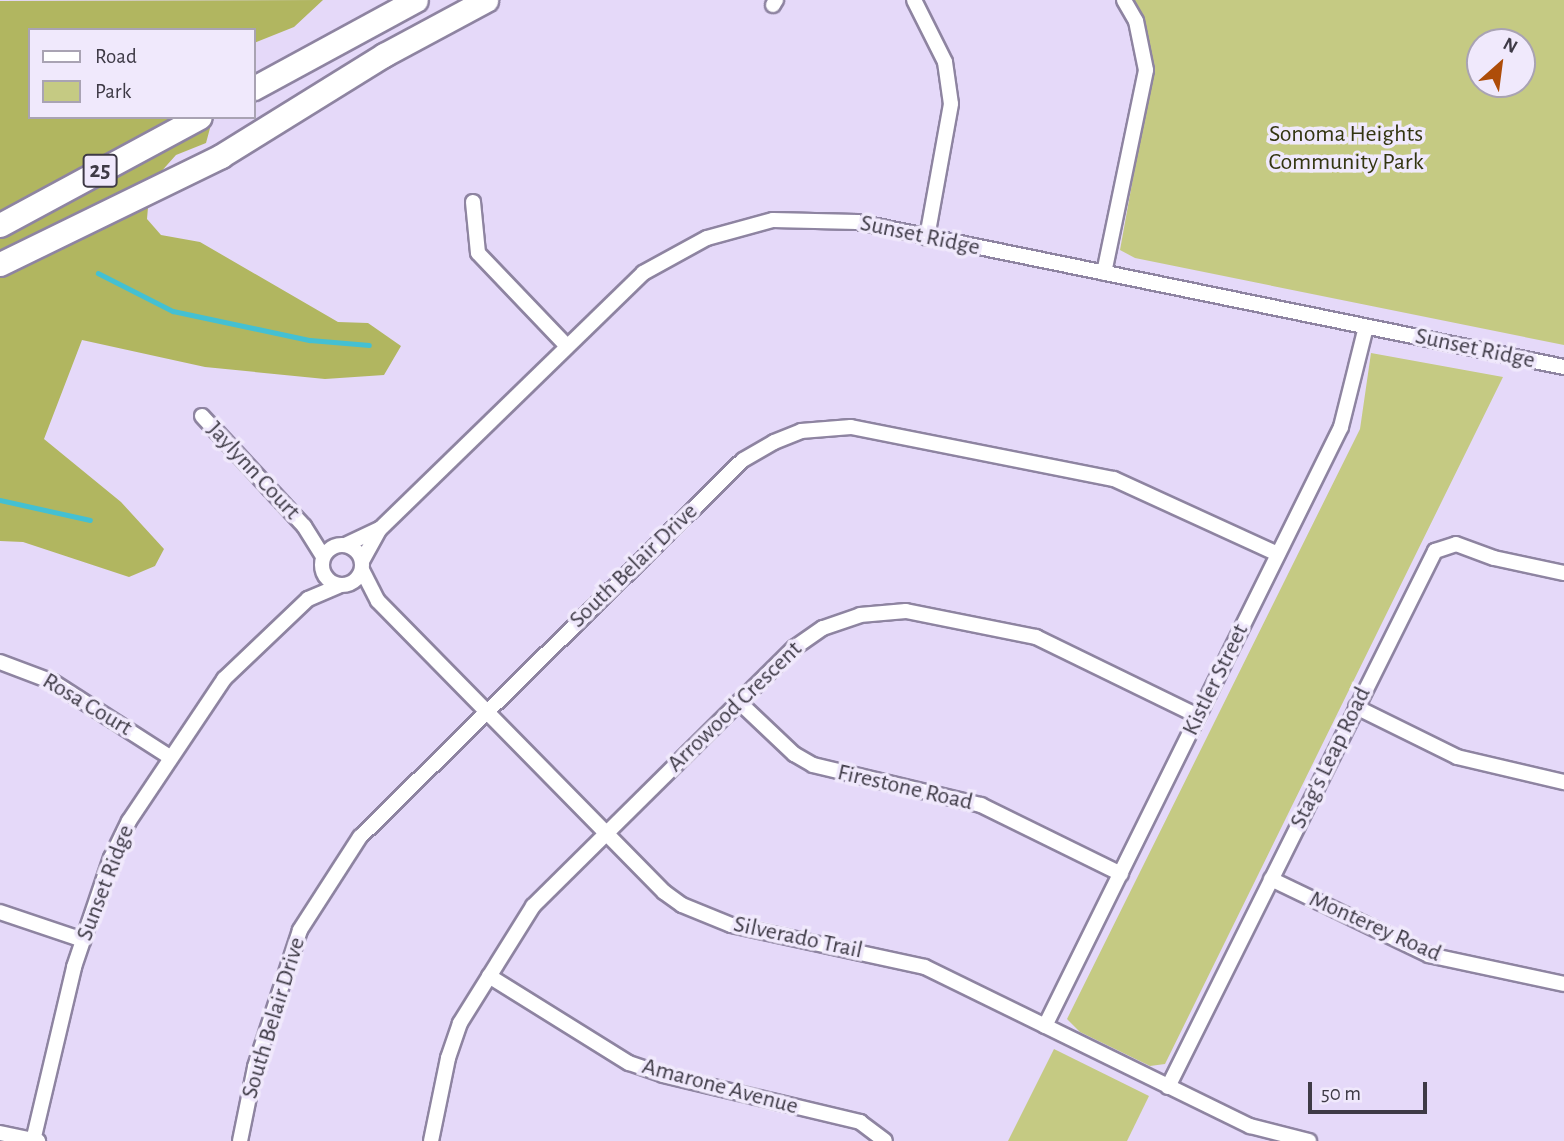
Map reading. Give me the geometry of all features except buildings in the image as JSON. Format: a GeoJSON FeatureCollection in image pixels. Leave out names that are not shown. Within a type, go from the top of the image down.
{"type":"FeatureCollection","features":[{"type":"Feature","properties":{"kind":"main road"},"geometry":{"type":"LineString","coordinates":[[256,87],[416,0]]}},
{"type":"Feature","properties":{"kind":"main road","name":"25"},"geometry":{"type":"LineString","coordinates":[[0,264],[221,156],[384,55],[486,0]]}},
{"type":"Feature","properties":{"kind":"main road","name":"25"},"geometry":{"type":"LineString","coordinates":[[0,225],[196,119]]}},
{"type":"Feature","properties":{"kind":"street"},"geometry":{"type":"LineString","coordinates":[[914,0],[945,62],[951,104],[927,238]]}},
{"type":"Feature","properties":{"kind":"street"},"geometry":{"type":"LineString","coordinates":[[1104,273],[1146,70],[1136,21],[1124,0]]}},
{"type":"Feature","properties":{"kind":"street"},"geometry":{"type":"LineString","coordinates":[[473,202],[478,253],[566,345]]}},
{"type":"Feature","properties":{"kind":"street","name":"Sunset Ridge"},"geometry":{"type":"LineString","coordinates":[[35,1141],[57,1023],[120,837],[223,679],[308,599],[341,586],[362,565],[380,529],[566,345],[643,274],[722,232],[773,220],[809,218],[927,238],[1564,367]]}},
{"type":"Feature","properties":{"kind":"street","name":"Kistler Street"},"geometry":{"type":"LineString","coordinates":[[1045,1026],[1346,415],[1366,327]]}},
{"type":"Feature","properties":{"kind":"street","name":"Jaylynn Court"},"geometry":{"type":"LineString","coordinates":[[202,416],[304,526],[322,561],[326,578],[341,586]]}},
{"type":"Feature","properties":{"kind":"street","name":"South Belair Drive"},"geometry":{"type":"LineString","coordinates":[[240,1141],[258,1057],[300,930],[360,837],[743,460],[801,431],[871,429],[1114,479],[1278,554]]}},
{"type":"Feature","properties":{"kind":"street","name":"Jaylynn Court"},"geometry":{"type":"LineString","coordinates":[[304,526],[341,545],[362,565]]}},
{"type":"Feature","properties":{"kind":"street","name":"Sunset Ridge"},"geometry":{"type":"LineString","coordinates":[[308,599],[322,561],[341,545],[380,529]]}},
{"type":"Feature","properties":{"kind":"street","name":"Stag's Leap Road"},"geometry":{"type":"LineString","coordinates":[[1168,1087],[1435,551],[1456,544],[1504,561],[1564,573]]}},
{"type":"Feature","properties":{"kind":"street","name":"Silverado Trail"},"geometry":{"type":"LineString","coordinates":[[362,565],[377,601],[664,892],[704,917],[912,962],[1250,1126],[1309,1141]]}},
{"type":"Feature","properties":{"kind":"street","name":"Silverado Trail"},"geometry":{"type":"LineString","coordinates":[[341,586],[377,601]]}},
{"type":"Feature","properties":{"kind":"street","name":"Arrowood Crescent"},"geometry":{"type":"LineString","coordinates":[[430,1141],[453,1040],[533,906],[604,832],[794,648],[823,628],[860,615],[906,611],[1046,640],[1198,716]]}},
{"type":"Feature","properties":{"kind":"street","name":"Rosa Court"},"geometry":{"type":"LineString","coordinates":[[0,662],[53,681],[170,757]]}},
{"type":"Feature","properties":{"kind":"street","name":"Firestone Road"},"geometry":{"type":"LineString","coordinates":[[739,702],[794,754],[813,765],[981,805],[1121,874]]}},
{"type":"Feature","properties":{"kind":"street"},"geometry":{"type":"LineString","coordinates":[[1356,708],[1457,757],[1564,782]]}},
{"type":"Feature","properties":{"kind":"street","name":"Monterey Road"},"geometry":{"type":"LineString","coordinates":[[1271,879],[1429,955],[1564,984]]}},
{"type":"Feature","properties":{"kind":"street"},"geometry":{"type":"LineString","coordinates":[[0,912],[83,940]]}},
{"type":"Feature","properties":{"kind":"street","name":"Amarone Avenue"},"geometry":{"type":"LineString","coordinates":[[489,976],[629,1063],[663,1075],[860,1122],[884,1141]]}},
{"type":"Feature","properties":{"kind":"street"},"geometry":{"type":"LineString","coordinates":[[0,1133],[35,1141]]}},
{"type":"Feature","properties":{"kind":"green space"},"geometry":{"type":"Polygon","coordinates":[[[323,0],[294,27],[256,42],[256,28],[28,28],[28,119],[212,119],[206,143],[176,155],[150,184],[147,219],[161,235],[200,242],[338,322],[368,323],[401,346],[384,375],[325,379],[205,367],[82,340],[44,439],[121,502],[164,549],[155,566],[129,577],[23,542],[0,541],[0,1],[323,0]]]}},
{"type":"Feature","properties":{"kind":"green space","name":"Sonoma Heights Community Park"},"geometry":{"type":"Polygon","coordinates":[[[1133,0],[1564,0],[1564,345],[1135,258],[1120,250],[1151,78],[1148,34],[1133,0]]]}},
{"type":"Feature","properties":{"kind":"green space"},"geometry":{"type":"Polygon","coordinates":[[[1371,353],[1503,377],[1165,1064],[1150,1066],[1080,1032],[1067,1019],[1360,429],[1371,353]]]}},
{"type":"Feature","properties":{"kind":"green space"},"geometry":{"type":"Polygon","coordinates":[[[1054,1049],[1149,1096],[1127,1141],[1008,1141],[1054,1049]]]}},
{"type":"Feature","properties":{"kind":"waterway"},"geometry":{"type":"LineString","coordinates":[[98,273],[173,311],[310,340],[369,345]]}},
{"type":"Feature","properties":{"kind":"waterway"},"geometry":{"type":"LineString","coordinates":[[0,500],[90,520]]}}]}
